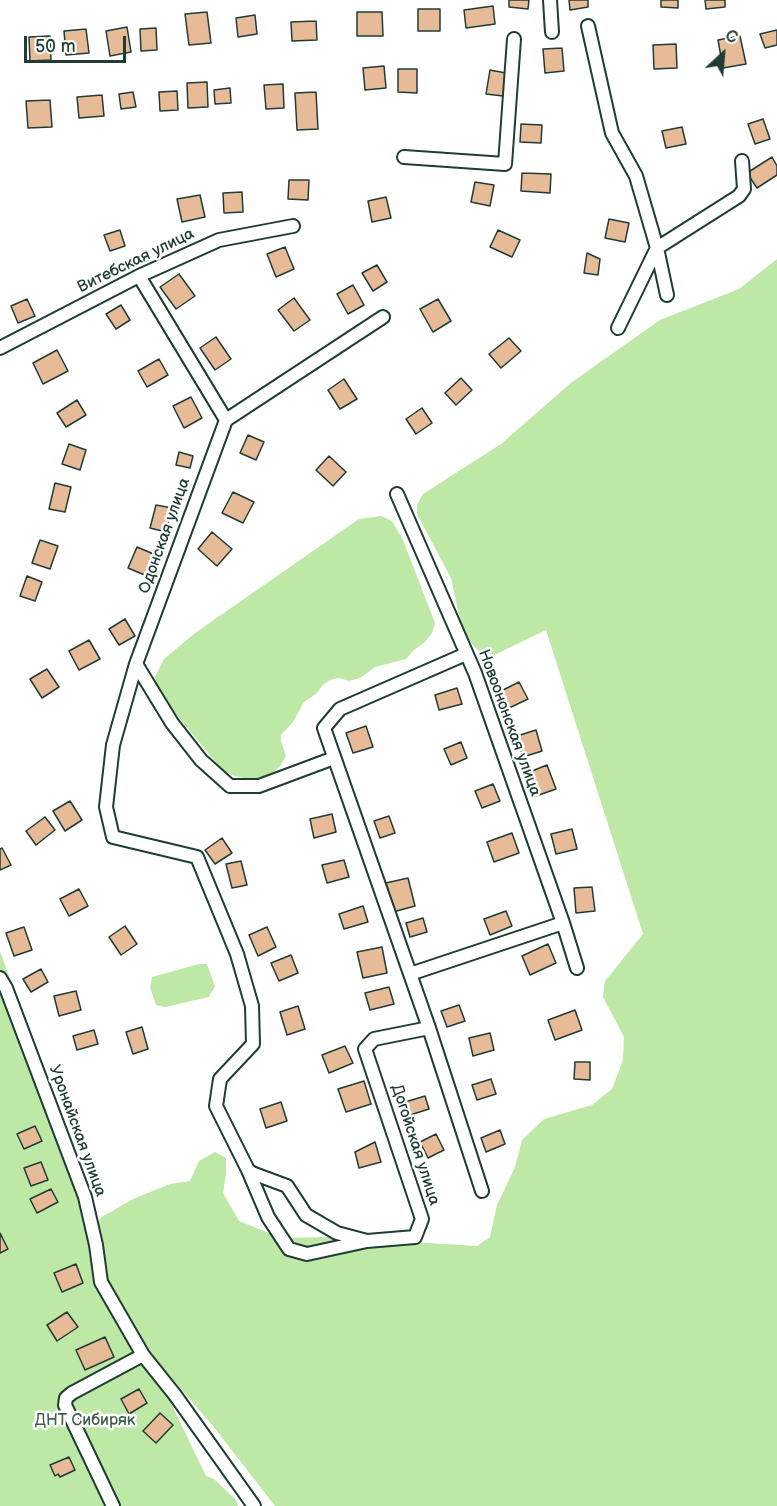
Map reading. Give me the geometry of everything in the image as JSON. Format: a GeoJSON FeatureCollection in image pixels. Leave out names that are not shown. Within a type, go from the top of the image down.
{"type":"FeatureCollection","features":[{"type":"Feature","properties":{"kind":"street"},"geometry":{"type":"LineString","coordinates":[[550,0],[552,32]]}},
{"type":"Feature","properties":{"kind":"street"},"geometry":{"type":"LineString","coordinates":[[588,26],[612,133],[636,176],[657,248],[667,295]]}},
{"type":"Feature","properties":{"kind":"street"},"geometry":{"type":"LineString","coordinates":[[404,157],[505,164],[514,39]]}},
{"type":"Feature","properties":{"kind":"street"},"geometry":{"type":"LineString","coordinates":[[618,328],[657,248],[739,196],[744,189],[742,161]]}},
{"type":"Feature","properties":{"kind":"street","name":"Витебская улица"},"geometry":{"type":"LineString","coordinates":[[0,348],[139,276],[219,240],[293,226]]}},
{"type":"Feature","properties":{"kind":"street"},"geometry":{"type":"LineString","coordinates":[[139,276],[226,420],[383,317]]}},
{"type":"Feature","properties":{"kind":"street","name":"Одонская улица"},"geometry":{"type":"LineString","coordinates":[[226,420],[136,664],[113,745],[106,807],[113,837],[197,856],[237,954],[252,1006],[252,1044],[220,1080],[216,1106],[248,1170]]}},
{"type":"Feature","properties":{"kind":"street","name":"Новоононская улица"},"geometry":{"type":"LineString","coordinates":[[397,494],[475,674],[577,968]]}},
{"type":"Feature","properties":{"kind":"street"},"geometry":{"type":"LineString","coordinates":[[466,654],[340,709],[324,728],[429,1028],[482,1191]]}},
{"type":"Feature","properties":{"kind":"street"},"geometry":{"type":"LineString","coordinates":[[136,664],[172,723],[201,760],[230,786],[259,786],[334,758]]}},
{"type":"Feature","properties":{"kind":"street"},"geometry":{"type":"LineString","coordinates":[[410,974],[563,923]]}},
{"type":"Feature","properties":{"kind":"street","name":"Уронайская улица"},"geometry":{"type":"LineString","coordinates":[[0,978],[6,988],[85,1197],[96,1245],[101,1282],[143,1355],[175,1395],[254,1506]]}},
{"type":"Feature","properties":{"kind":"street","name":"Догойская улица"},"geometry":{"type":"LineString","coordinates":[[248,1170],[287,1186],[306,1215],[337,1233],[367,1241],[415,1237],[422,1219],[365,1048],[374,1039],[429,1028]]}},
{"type":"Feature","properties":{"kind":"street"},"geometry":{"type":"LineString","coordinates":[[248,1170],[268,1217],[289,1249],[307,1254],[367,1241]]}},
{"type":"Feature","properties":{"kind":"street"},"geometry":{"type":"LineString","coordinates":[[113,1506],[65,1405],[66,1398],[143,1355]]}},
{"type":"Feature","properties":{"kind":"green space","name":"ДНТ Сибиряк"},"geometry":{"type":"Polygon","coordinates":[[[777,259],[777,1506],[275,1506],[213,1426],[143,1345],[206,1476],[214,1479],[236,1500],[238,1506],[0,1506],[0,951],[98,1227],[100,1218],[133,1199],[170,1184],[190,1181],[199,1161],[215,1152],[226,1158],[223,1193],[239,1221],[281,1238],[328,1237],[477,1246],[490,1237],[497,1205],[515,1167],[522,1140],[544,1119],[592,1105],[612,1089],[623,1060],[624,1037],[603,997],[605,981],[643,934],[546,630],[486,659],[468,639],[461,624],[451,578],[417,514],[417,505],[423,494],[501,444],[572,382],[660,320],[739,289],[777,259]]]}},
{"type":"Feature","properties":{"kind":"green space"},"geometry":{"type":"Polygon","coordinates":[[[381,516],[392,521],[403,540],[435,623],[432,633],[406,659],[375,667],[360,678],[349,681],[339,678],[323,685],[316,694],[304,702],[293,722],[281,735],[286,756],[281,765],[268,777],[252,780],[223,771],[157,691],[155,677],[164,659],[195,633],[359,519],[381,516]]]}},
{"type":"Feature","properties":{"kind":"green space"},"geometry":{"type":"Polygon","coordinates":[[[199,964],[207,964],[215,986],[209,997],[165,1007],[156,1005],[150,987],[152,977],[199,964]]]}},
{"type":"Feature","properties":{"kind":"building"},"geometry":{"type":"Polygon","coordinates":[[[509,0],[529,0],[528,9],[509,7],[509,0]]]}},
{"type":"Feature","properties":{"kind":"building"},"geometry":{"type":"Polygon","coordinates":[[[569,0],[588,0],[588,7],[570,10],[569,0]]]}},
{"type":"Feature","properties":{"kind":"building"},"geometry":{"type":"Polygon","coordinates":[[[661,0],[678,0],[678,8],[661,7],[661,0]]]}},
{"type":"Feature","properties":{"kind":"building"},"geometry":{"type":"Polygon","coordinates":[[[705,0],[725,0],[725,7],[706,9],[705,0]]]}},
{"type":"Feature","properties":{"kind":"building"},"geometry":{"type":"Polygon","coordinates":[[[493,6],[495,24],[466,28],[464,10],[493,6]]]}},
{"type":"Feature","properties":{"kind":"building"},"geometry":{"type":"Polygon","coordinates":[[[418,9],[440,9],[440,31],[418,31],[418,9]]]}},
{"type":"Feature","properties":{"kind":"building"},"geometry":{"type":"Polygon","coordinates":[[[207,12],[211,43],[189,45],[185,14],[207,12]]]}},
{"type":"Feature","properties":{"kind":"building"},"geometry":{"type":"Polygon","coordinates":[[[357,12],[382,12],[383,36],[357,36],[357,12]]]}},
{"type":"Feature","properties":{"kind":"building"},"geometry":{"type":"Polygon","coordinates":[[[255,15],[257,34],[238,37],[236,18],[255,15]]]}},
{"type":"Feature","properties":{"kind":"building"},"geometry":{"type":"Polygon","coordinates":[[[316,21],[317,40],[292,41],[291,22],[316,21]]]}},
{"type":"Feature","properties":{"kind":"building"},"geometry":{"type":"Polygon","coordinates":[[[127,27],[131,52],[110,56],[106,31],[127,27]]]}},
{"type":"Feature","properties":{"kind":"building"},"geometry":{"type":"Polygon","coordinates":[[[156,28],[157,50],[141,51],[140,29],[156,28]]]}},
{"type":"Feature","properties":{"kind":"building"},"geometry":{"type":"Polygon","coordinates":[[[86,29],[89,53],[66,55],[64,31],[86,29]]]}},
{"type":"Feature","properties":{"kind":"building"},"geometry":{"type":"Polygon","coordinates":[[[777,30],[777,45],[765,48],[760,34],[777,30]]]}},
{"type":"Feature","properties":{"kind":"building"},"geometry":{"type":"Polygon","coordinates":[[[50,36],[51,60],[30,61],[29,37],[50,36]]]}},
{"type":"Feature","properties":{"kind":"building"},"geometry":{"type":"Polygon","coordinates":[[[740,36],[746,64],[723,68],[718,40],[740,36]]]}},
{"type":"Feature","properties":{"kind":"building"},"geometry":{"type":"Polygon","coordinates":[[[676,44],[677,68],[654,69],[653,45],[676,44]]]}},
{"type":"Feature","properties":{"kind":"building"},"geometry":{"type":"Polygon","coordinates":[[[562,48],[564,71],[545,73],[543,49],[562,48]]]}},
{"type":"Feature","properties":{"kind":"building"},"geometry":{"type":"Polygon","coordinates":[[[384,66],[386,88],[365,90],[363,68],[384,66]]]}},
{"type":"Feature","properties":{"kind":"building"},"geometry":{"type":"Polygon","coordinates":[[[398,69],[417,69],[417,93],[398,92],[398,69]]]}},
{"type":"Feature","properties":{"kind":"building"},"geometry":{"type":"Polygon","coordinates":[[[490,70],[506,73],[503,96],[486,94],[490,70]]]}},
{"type":"Feature","properties":{"kind":"building"},"geometry":{"type":"Polygon","coordinates":[[[207,82],[208,107],[188,108],[187,83],[207,82]]]}},
{"type":"Feature","properties":{"kind":"building"},"geometry":{"type":"Polygon","coordinates":[[[283,84],[284,108],[266,109],[264,85],[283,84]]]}},
{"type":"Feature","properties":{"kind":"building"},"geometry":{"type":"Polygon","coordinates":[[[230,88],[231,103],[215,104],[214,90],[230,88]]]}},
{"type":"Feature","properties":{"kind":"building"},"geometry":{"type":"Polygon","coordinates":[[[177,91],[178,110],[160,111],[159,92],[177,91]]]}},
{"type":"Feature","properties":{"kind":"building"},"geometry":{"type":"Polygon","coordinates":[[[133,92],[136,107],[121,109],[119,94],[133,92]]]}},
{"type":"Feature","properties":{"kind":"building"},"geometry":{"type":"Polygon","coordinates":[[[316,92],[318,129],[297,130],[295,93],[316,92]]]}},
{"type":"Feature","properties":{"kind":"building"},"geometry":{"type":"Polygon","coordinates":[[[102,95],[104,116],[79,118],[77,97],[102,95]]]}},
{"type":"Feature","properties":{"kind":"building"},"geometry":{"type":"Polygon","coordinates":[[[50,100],[52,127],[28,128],[26,101],[50,100]]]}},
{"type":"Feature","properties":{"kind":"building"},"geometry":{"type":"Polygon","coordinates":[[[763,119],[770,139],[755,144],[748,124],[763,119]]]}},
{"type":"Feature","properties":{"kind":"building"},"geometry":{"type":"Polygon","coordinates":[[[521,124],[542,125],[541,143],[520,142],[521,124]]]}},
{"type":"Feature","properties":{"kind":"building"},"geometry":{"type":"Polygon","coordinates":[[[682,127],[686,144],[666,148],[662,131],[682,127]]]}},
{"type":"Feature","properties":{"kind":"building"},"geometry":{"type":"Polygon","coordinates":[[[772,157],[777,166],[777,175],[757,188],[747,173],[772,157]]]}},
{"type":"Feature","properties":{"kind":"building"},"geometry":{"type":"Polygon","coordinates":[[[522,173],[551,174],[550,193],[521,191],[522,173]]]}},
{"type":"Feature","properties":{"kind":"building"},"geometry":{"type":"Polygon","coordinates":[[[289,180],[309,180],[308,200],[288,199],[289,180]]]}},
{"type":"Feature","properties":{"kind":"building"},"geometry":{"type":"Polygon","coordinates":[[[475,182],[494,185],[490,206],[471,202],[475,182]]]}},
{"type":"Feature","properties":{"kind":"building"},"geometry":{"type":"Polygon","coordinates":[[[242,192],[243,212],[224,213],[223,193],[242,192]]]}},
{"type":"Feature","properties":{"kind":"building"},"geometry":{"type":"Polygon","coordinates":[[[200,195],[205,217],[182,222],[177,199],[200,195]]]}},
{"type":"Feature","properties":{"kind":"building"},"geometry":{"type":"Polygon","coordinates":[[[386,197],[391,218],[372,222],[368,201],[386,197]]]}},
{"type":"Feature","properties":{"kind":"building"},"geometry":{"type":"Polygon","coordinates":[[[609,219],[629,223],[625,242],[605,238],[609,219]]]}},
{"type":"Feature","properties":{"kind":"building"},"geometry":{"type":"Polygon","coordinates":[[[120,230],[125,246],[110,251],[104,235],[120,230]]]}},
{"type":"Feature","properties":{"kind":"building"},"geometry":{"type":"Polygon","coordinates":[[[498,230],[520,240],[512,257],[490,247],[498,230]]]}},
{"type":"Feature","properties":{"kind":"building"},"geometry":{"type":"Polygon","coordinates":[[[285,247],[294,269],[276,277],[267,254],[285,247]]]}},
{"type":"Feature","properties":{"kind":"building"},"geometry":{"type":"Polygon","coordinates":[[[587,253],[600,259],[598,275],[584,273],[587,253]]]}},
{"type":"Feature","properties":{"kind":"building"},"geometry":{"type":"Polygon","coordinates":[[[377,265],[387,282],[373,291],[362,273],[377,265]]]}},
{"type":"Feature","properties":{"kind":"building"},"geometry":{"type":"Polygon","coordinates":[[[179,274],[195,296],[176,309],[160,287],[179,274]]]}},
{"type":"Feature","properties":{"kind":"building"},"geometry":{"type":"Polygon","coordinates":[[[353,285],[364,305],[348,314],[337,294],[353,285]]]}},
{"type":"Feature","properties":{"kind":"building"},"geometry":{"type":"Polygon","coordinates":[[[294,298],[310,320],[294,331],[278,310],[294,298]]]}},
{"type":"Feature","properties":{"kind":"building"},"geometry":{"type":"Polygon","coordinates":[[[27,299],[35,316],[18,323],[11,306],[27,299]]]}},
{"type":"Feature","properties":{"kind":"building"},"geometry":{"type":"Polygon","coordinates":[[[438,299],[451,321],[433,332],[420,309],[438,299]]]}},
{"type":"Feature","properties":{"kind":"building"},"geometry":{"type":"Polygon","coordinates":[[[121,305],[130,320],[116,329],[106,314],[121,305]]]}},
{"type":"Feature","properties":{"kind":"building"},"geometry":{"type":"Polygon","coordinates":[[[216,337],[231,359],[215,370],[200,348],[216,337]]]}},
{"type":"Feature","properties":{"kind":"building"},"geometry":{"type":"Polygon","coordinates":[[[509,338],[521,351],[501,368],[489,354],[509,338]]]}},
{"type":"Feature","properties":{"kind":"building"},"geometry":{"type":"Polygon","coordinates":[[[57,350],[68,371],[43,384],[33,363],[57,350]]]}},
{"type":"Feature","properties":{"kind":"building"},"geometry":{"type":"Polygon","coordinates":[[[159,359],[168,375],[147,387],[138,371],[159,359]]]}},
{"type":"Feature","properties":{"kind":"building"},"geometry":{"type":"Polygon","coordinates":[[[461,378],[472,390],[456,405],[445,393],[461,378]]]}},
{"type":"Feature","properties":{"kind":"building"},"geometry":{"type":"Polygon","coordinates":[[[344,379],[357,399],[340,409],[328,390],[344,379]]]}},
{"type":"Feature","properties":{"kind":"building"},"geometry":{"type":"Polygon","coordinates":[[[191,397],[202,418],[184,428],[173,406],[191,397]]]}},
{"type":"Feature","properties":{"kind":"building"},"geometry":{"type":"Polygon","coordinates":[[[77,400],[86,415],[66,427],[57,413],[77,400]]]}},
{"type":"Feature","properties":{"kind":"building"},"geometry":{"type":"Polygon","coordinates":[[[422,408],[432,423],[416,434],[406,419],[422,408]]]}},
{"type":"Feature","properties":{"kind":"building"},"geometry":{"type":"Polygon","coordinates":[[[248,435],[264,442],[256,460],[240,453],[248,435]]]}},
{"type":"Feature","properties":{"kind":"building"},"geometry":{"type":"Polygon","coordinates":[[[69,444],[86,450],[80,470],[62,464],[69,444]]]}},
{"type":"Feature","properties":{"kind":"building"},"geometry":{"type":"Polygon","coordinates":[[[179,452],[193,456],[190,468],[176,465],[179,452]]]}},
{"type":"Feature","properties":{"kind":"building"},"geometry":{"type":"Polygon","coordinates":[[[329,456],[346,472],[333,486],[316,470],[329,456]]]}},
{"type":"Feature","properties":{"kind":"building"},"geometry":{"type":"Polygon","coordinates":[[[55,483],[71,487],[65,512],[49,509],[55,483]]]}},
{"type":"Feature","properties":{"kind":"building"},"geometry":{"type":"Polygon","coordinates":[[[233,492],[254,502],[243,523],[222,513],[233,492]]]}},
{"type":"Feature","properties":{"kind":"building"},"geometry":{"type":"Polygon","coordinates":[[[156,505],[172,508],[166,532],[150,528],[156,505]]]}},
{"type":"Feature","properties":{"kind":"building"},"geometry":{"type":"Polygon","coordinates":[[[212,532],[232,549],[217,566],[198,549],[212,532]]]}},
{"type":"Feature","properties":{"kind":"building"},"geometry":{"type":"Polygon","coordinates":[[[40,540],[58,546],[50,569],[32,563],[40,540]]]}},
{"type":"Feature","properties":{"kind":"building"},"geometry":{"type":"Polygon","coordinates":[[[137,547],[156,555],[147,576],[128,568],[137,547]]]}},
{"type":"Feature","properties":{"kind":"building"},"geometry":{"type":"Polygon","coordinates":[[[27,576],[42,582],[35,601],[20,596],[27,576]]]}},
{"type":"Feature","properties":{"kind":"building"},"geometry":{"type":"Polygon","coordinates":[[[125,619],[135,636],[119,645],[109,629],[125,619]]]}},
{"type":"Feature","properties":{"kind":"building"},"geometry":{"type":"Polygon","coordinates":[[[89,640],[100,659],[79,670],[69,651],[89,640]]]}},
{"type":"Feature","properties":{"kind":"building"},"geometry":{"type":"Polygon","coordinates":[[[47,669],[59,687],[42,698],[30,679],[47,669]]]}},
{"type":"Feature","properties":{"kind":"building"},"geometry":{"type":"Polygon","coordinates":[[[519,682],[528,699],[505,710],[497,693],[519,682]]]}},
{"type":"Feature","properties":{"kind":"building"},"geometry":{"type":"Polygon","coordinates":[[[457,688],[462,704],[439,710],[435,695],[457,688]]]}},
{"type":"Feature","properties":{"kind":"building"},"geometry":{"type":"Polygon","coordinates":[[[366,726],[373,747],[353,753],[346,733],[366,726]]]}},
{"type":"Feature","properties":{"kind":"building"},"geometry":{"type":"Polygon","coordinates":[[[536,730],[542,751],[523,757],[517,736],[536,730]]]}},
{"type":"Feature","properties":{"kind":"building"},"geometry":{"type":"Polygon","coordinates":[[[461,742],[467,758],[451,765],[444,749],[461,742]]]}},
{"type":"Feature","properties":{"kind":"building"},"geometry":{"type":"Polygon","coordinates":[[[547,765],[556,789],[536,796],[527,773],[547,765]]]}},
{"type":"Feature","properties":{"kind":"building"},"geometry":{"type":"Polygon","coordinates":[[[493,784],[500,801],[482,808],[475,791],[493,784]]]}},
{"type":"Feature","properties":{"kind":"building"},"geometry":{"type":"Polygon","coordinates":[[[70,801],[82,820],[65,831],[53,811],[70,801]]]}},
{"type":"Feature","properties":{"kind":"building"},"geometry":{"type":"Polygon","coordinates":[[[332,814],[336,832],[314,838],[310,819],[332,814]]]}},
{"type":"Feature","properties":{"kind":"building"},"geometry":{"type":"Polygon","coordinates":[[[389,816],[395,833],[380,838],[374,821],[389,816]]]}},
{"type":"Feature","properties":{"kind":"building"},"geometry":{"type":"Polygon","coordinates":[[[45,817],[55,830],[36,845],[26,831],[45,817]]]}},
{"type":"Feature","properties":{"kind":"building"},"geometry":{"type":"Polygon","coordinates":[[[572,829],[577,849],[556,854],[551,834],[572,829]]]}},
{"type":"Feature","properties":{"kind":"building"},"geometry":{"type":"Polygon","coordinates":[[[512,833],[519,853],[494,862],[487,842],[512,833]]]}},
{"type":"Feature","properties":{"kind":"building"},"geometry":{"type":"Polygon","coordinates":[[[222,838],[232,853],[215,864],[205,850],[222,838]]]}},
{"type":"Feature","properties":{"kind":"building"},"geometry":{"type":"Polygon","coordinates":[[[2,848],[11,865],[0,870],[0,849],[2,848]]]}},
{"type":"Feature","properties":{"kind":"building"},"geometry":{"type":"Polygon","coordinates":[[[344,860],[349,877],[327,883],[322,865],[344,860]]]}},
{"type":"Feature","properties":{"kind":"building"},"geometry":{"type":"Polygon","coordinates":[[[241,861],[247,885],[232,888],[226,864],[241,861]]]}},
{"type":"Feature","properties":{"kind":"building"},"geometry":{"type":"Polygon","coordinates":[[[408,878],[415,906],[393,912],[386,883],[408,878]]]}},
{"type":"Feature","properties":{"kind":"building"},"geometry":{"type":"Polygon","coordinates":[[[592,887],[595,911],[576,913],[574,888],[592,887]]]}},
{"type":"Feature","properties":{"kind":"building"},"geometry":{"type":"Polygon","coordinates":[[[79,889],[88,906],[69,916],[60,899],[79,889]]]}},
{"type":"Feature","properties":{"kind":"building"},"geometry":{"type":"Polygon","coordinates":[[[363,906],[368,922],[344,929],[339,914],[363,906]]]}},
{"type":"Feature","properties":{"kind":"building"},"geometry":{"type":"Polygon","coordinates":[[[506,911],[512,926],[490,935],[484,919],[506,911]]]}},
{"type":"Feature","properties":{"kind":"building"},"geometry":{"type":"Polygon","coordinates":[[[423,918],[427,932],[410,937],[406,923],[423,918]]]}},
{"type":"Feature","properties":{"kind":"building"},"geometry":{"type":"Polygon","coordinates":[[[125,926],[137,944],[121,955],[109,937],[125,926]]]}},
{"type":"Feature","properties":{"kind":"building"},"geometry":{"type":"Polygon","coordinates":[[[24,927],[32,950],[14,956],[6,933],[24,927]]]}},
{"type":"Feature","properties":{"kind":"building"},"geometry":{"type":"Polygon","coordinates":[[[267,927],[276,947],[258,956],[249,935],[267,927]]]}},
{"type":"Feature","properties":{"kind":"building"},"geometry":{"type":"Polygon","coordinates":[[[548,944],[556,963],[530,975],[522,956],[548,944]]]}},
{"type":"Feature","properties":{"kind":"building"},"geometry":{"type":"Polygon","coordinates":[[[382,947],[387,973],[363,978],[357,952],[382,947]]]}},
{"type":"Feature","properties":{"kind":"building"},"geometry":{"type":"Polygon","coordinates":[[[291,955],[298,973],[279,981],[271,963],[291,955]]]}},
{"type":"Feature","properties":{"kind":"building"},"geometry":{"type":"Polygon","coordinates":[[[41,969],[48,982],[31,992],[23,979],[41,969]]]}},
{"type":"Feature","properties":{"kind":"building"},"geometry":{"type":"Polygon","coordinates":[[[389,987],[394,1004],[370,1010],[365,993],[389,987]]]}},
{"type":"Feature","properties":{"kind":"building"},"geometry":{"type":"Polygon","coordinates":[[[76,991],[81,1010],[59,1016],[54,996],[76,991]]]}},
{"type":"Feature","properties":{"kind":"building"},"geometry":{"type":"Polygon","coordinates":[[[459,1005],[465,1021],[447,1027],[441,1011],[459,1005]]]}},
{"type":"Feature","properties":{"kind":"building"},"geometry":{"type":"Polygon","coordinates":[[[298,1006],[305,1029],[287,1035],[280,1012],[298,1006]]]}},
{"type":"Feature","properties":{"kind":"building"},"geometry":{"type":"Polygon","coordinates":[[[575,1010],[582,1030],[555,1040],[548,1020],[575,1010]]]}},
{"type":"Feature","properties":{"kind":"building"},"geometry":{"type":"Polygon","coordinates":[[[142,1027],[148,1049],[133,1054],[126,1032],[142,1027]]]}},
{"type":"Feature","properties":{"kind":"building"},"geometry":{"type":"Polygon","coordinates":[[[94,1030],[98,1044],[77,1050],[73,1036],[94,1030]]]}},
{"type":"Feature","properties":{"kind":"building"},"geometry":{"type":"Polygon","coordinates":[[[490,1033],[494,1050],[473,1056],[469,1038],[490,1033]]]}},
{"type":"Feature","properties":{"kind":"building"},"geometry":{"type":"Polygon","coordinates":[[[345,1046],[353,1063],[329,1073],[322,1055],[345,1046]]]}},
{"type":"Feature","properties":{"kind":"building"},"geometry":{"type":"Polygon","coordinates":[[[575,1062],[590,1062],[590,1080],[574,1079],[575,1062]]]}},
{"type":"Feature","properties":{"kind":"building"},"geometry":{"type":"Polygon","coordinates":[[[491,1079],[496,1094],[477,1100],[472,1085],[491,1079]]]}},
{"type":"Feature","properties":{"kind":"building"},"geometry":{"type":"Polygon","coordinates":[[[364,1081],[371,1104],[346,1112],[338,1089],[364,1081]]]}},
{"type":"Feature","properties":{"kind":"building"},"geometry":{"type":"Polygon","coordinates":[[[425,1096],[429,1109],[407,1116],[402,1103],[425,1096]]]}},
{"type":"Feature","properties":{"kind":"building"},"geometry":{"type":"Polygon","coordinates":[[[281,1102],[287,1121],[266,1128],[260,1109],[281,1102]]]}},
{"type":"Feature","properties":{"kind":"building"},"geometry":{"type":"Polygon","coordinates":[[[35,1126],[42,1141],[24,1149],[17,1134],[35,1126]]]}},
{"type":"Feature","properties":{"kind":"building"},"geometry":{"type":"Polygon","coordinates":[[[500,1130],[505,1144],[486,1152],[481,1138],[500,1130]]]}},
{"type":"Feature","properties":{"kind":"building"},"geometry":{"type":"Polygon","coordinates":[[[436,1134],[444,1150],[428,1158],[420,1142],[436,1134]]]}},
{"type":"Feature","properties":{"kind":"building"},"geometry":{"type":"Polygon","coordinates":[[[375,1142],[381,1162],[359,1168],[355,1152],[375,1142]]]}},
{"type":"Feature","properties":{"kind":"building"},"geometry":{"type":"Polygon","coordinates":[[[41,1162],[48,1180],[31,1186],[24,1168],[41,1162]]]}},
{"type":"Feature","properties":{"kind":"building"},"geometry":{"type":"Polygon","coordinates":[[[51,1189],[58,1202],[37,1213],[30,1199],[51,1189]]]}},
{"type":"Feature","properties":{"kind":"building"},"geometry":{"type":"Polygon","coordinates":[[[0,1233],[8,1249],[0,1253],[0,1233]]]}},
{"type":"Feature","properties":{"kind":"building"},"geometry":{"type":"Polygon","coordinates":[[[76,1264],[83,1283],[62,1292],[54,1273],[76,1264]]]}},
{"type":"Feature","properties":{"kind":"building"},"geometry":{"type":"Polygon","coordinates":[[[67,1312],[78,1327],[57,1341],[47,1325],[67,1312]]]}},
{"type":"Feature","properties":{"kind":"building"},"geometry":{"type":"Polygon","coordinates":[[[105,1337],[114,1357],[85,1370],[76,1350],[105,1337]]]}},
{"type":"Feature","properties":{"kind":"building"},"geometry":{"type":"Polygon","coordinates":[[[139,1389],[147,1403],[129,1414],[121,1399],[139,1389]]]}},
{"type":"Feature","properties":{"kind":"building"},"geometry":{"type":"Polygon","coordinates":[[[160,1413],[173,1425],[156,1443],[143,1431],[160,1413]]]}},
{"type":"Feature","properties":{"kind":"building"},"geometry":{"type":"Polygon","coordinates":[[[69,1457],[75,1470],[60,1477],[58,1474],[55,1476],[50,1465],[69,1457]]]}}]}
